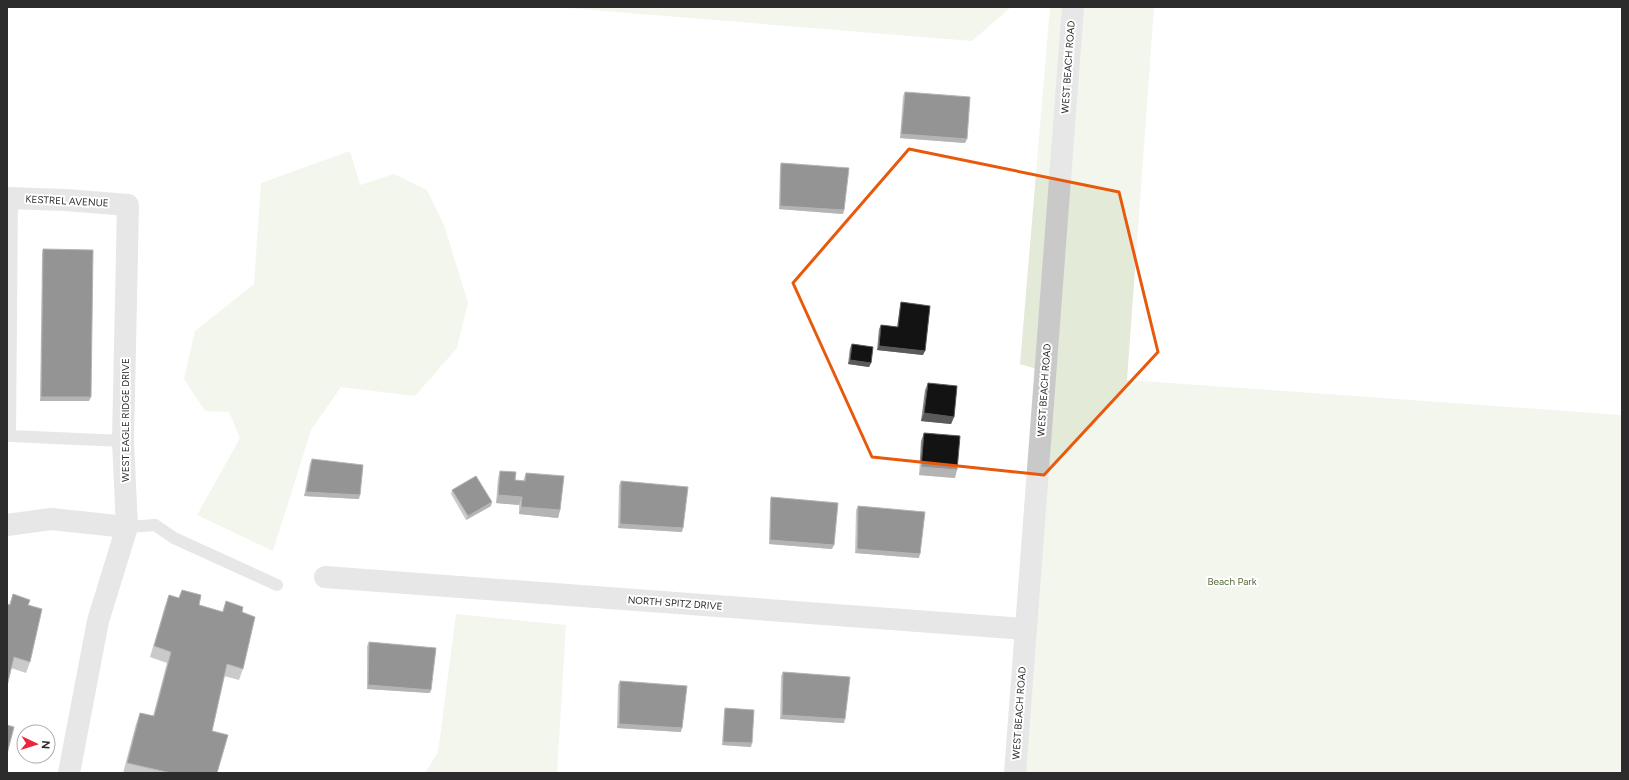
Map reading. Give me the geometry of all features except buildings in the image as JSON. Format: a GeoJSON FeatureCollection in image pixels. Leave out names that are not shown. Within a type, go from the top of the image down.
{"type":"FeatureCollection","features":[{"type":"Feature","properties":{"kind":"street","name":"WEST BEACH ROAD"},"geometry":{"type":"LineString","coordinates":[[1015,773],[1073,7]]}},
{"type":"Feature","properties":{"kind":"street","name":"KESTREL AVENUE"},"geometry":{"type":"LineString","coordinates":[[10,199],[66,200],[128,204]]}},
{"type":"Feature","properties":{"kind":"street","name":"WEST EAGLE RIDGE DRIVE"},"geometry":{"type":"LineString","coordinates":[[69,773],[98,621],[127,527],[123,442],[128,204]]}},
{"type":"Feature","properties":{"kind":"street"},"geometry":{"type":"LineString","coordinates":[[7,525],[51,520],[127,527]]}},
{"type":"Feature","properties":{"kind":"street","name":"NORTH SPITZ DRIVE"},"geometry":{"type":"LineString","coordinates":[[325,577],[1026,630]]}},
{"type":"Feature","properties":{"kind":"lane"},"geometry":{"type":"LineString","coordinates":[[10,199],[10,436],[123,442]]}},
{"type":"Feature","properties":{"kind":"lane"},"geometry":{"type":"LineString","coordinates":[[127,527],[155,525],[174,538],[277,585]]}},
{"type":"Feature","properties":{"kind":"highlighted area"},"geometry":{"type":"Polygon","coordinates":[[[909,149],[1119,192],[1158,352],[1044,475],[872,457],[793,283],[909,149]]]}},
{"type":"Feature","properties":{"kind":"green space"},"geometry":{"type":"Polygon","coordinates":[[[555,7],[1011,7],[972,41],[555,7]]]}},
{"type":"Feature","properties":{"kind":"green space","name":"Beach Park"},"geometry":{"type":"Polygon","coordinates":[[[1050,7],[1154,7],[1127,380],[1622,415],[1622,773],[1024,773],[1054,374],[1020,364],[1050,7]]]}},
{"type":"Feature","properties":{"kind":"green space"},"geometry":{"type":"Polygon","coordinates":[[[350,151],[360,185],[394,174],[427,190],[444,225],[468,303],[457,348],[415,396],[341,387],[311,430],[273,551],[197,515],[240,438],[229,412],[205,411],[184,379],[195,331],[254,284],[261,183],[350,151]]]}},
{"type":"Feature","properties":{"kind":"green space"},"geometry":{"type":"Polygon","coordinates":[[[456,614],[566,625],[557,773],[425,773],[438,752],[456,614]]]}}]}
